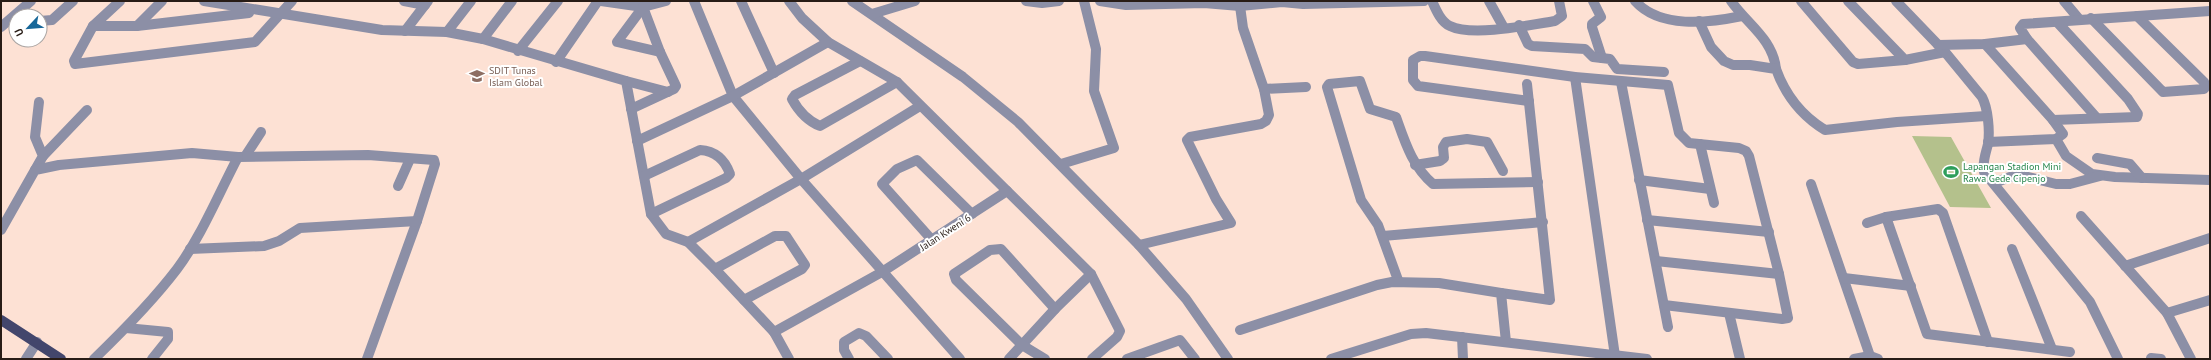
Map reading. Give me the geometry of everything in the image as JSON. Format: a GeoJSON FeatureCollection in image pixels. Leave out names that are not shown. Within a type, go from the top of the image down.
{"type":"FeatureCollection","features":[{"type":"Feature","properties":{"kind":"main road"},"geometry":{"type":"LineString","coordinates":[[1,320],[37,342],[60,359]]}},
{"type":"Feature","properties":{"kind":"street"},"geometry":{"type":"LineString","coordinates":[[48,20],[52,20],[73,1]]}},
{"type":"Feature","properties":{"kind":"street"},"geometry":{"type":"LineString","coordinates":[[120,1],[94,26],[74,61],[75,64],[251,44],[292,1]]}},
{"type":"Feature","properties":{"kind":"street"},"geometry":{"type":"LineString","coordinates":[[138,26],[162,1]]}},
{"type":"Feature","properties":{"kind":"street"},"geometry":{"type":"LineString","coordinates":[[204,1],[382,30],[447,32],[483,39],[556,62],[668,92]]}},
{"type":"Feature","properties":{"kind":"street"},"geometry":{"type":"LineString","coordinates":[[404,1],[427,3]]}},
{"type":"Feature","properties":{"kind":"street"},"geometry":{"type":"LineString","coordinates":[[447,32],[472,1]]}},
{"type":"Feature","properties":{"kind":"street"},"geometry":{"type":"LineString","coordinates":[[483,39],[512,1]]}},
{"type":"Feature","properties":{"kind":"street"},"geometry":{"type":"LineString","coordinates":[[518,51],[558,1]]}},
{"type":"Feature","properties":{"kind":"street"},"geometry":{"type":"LineString","coordinates":[[556,62],[598,1]]}},
{"type":"Feature","properties":{"kind":"street"},"geometry":{"type":"LineString","coordinates":[[601,1],[643,8],[666,1]]}},
{"type":"Feature","properties":{"kind":"street"},"geometry":{"type":"LineString","coordinates":[[694,1],[733,96],[801,179],[960,359]]}},
{"type":"Feature","properties":{"kind":"street"},"geometry":{"type":"LineString","coordinates":[[740,1],[774,73]]}},
{"type":"Feature","properties":{"kind":"street"},"geometry":{"type":"LineString","coordinates":[[789,1],[828,42],[897,82],[1091,274],[1120,331],[1118,337],[1092,359]]}},
{"type":"Feature","properties":{"kind":"street"},"geometry":{"type":"LineString","coordinates":[[852,1],[963,77],[1018,122],[1139,245],[1186,299],[1228,359]]}},
{"type":"Feature","properties":{"kind":"street"},"geometry":{"type":"LineString","coordinates":[[872,14],[915,1]]}},
{"type":"Feature","properties":{"kind":"street"},"geometry":{"type":"LineString","coordinates":[[1026,1],[1042,3],[1059,1]]}},
{"type":"Feature","properties":{"kind":"street"},"geometry":{"type":"LineString","coordinates":[[1061,164],[1114,148],[1094,91],[1096,49],[1084,1]]}},
{"type":"Feature","properties":{"kind":"street"},"geometry":{"type":"LineString","coordinates":[[1100,1],[1126,5],[1204,3],[1240,6],[1282,2],[1303,4],[1424,1]]}},
{"type":"Feature","properties":{"kind":"street"},"geometry":{"type":"LineString","coordinates":[[1432,1],[1443,21],[1450,27],[1463,30],[1489,31],[1519,25],[1546,23],[1559,19],[1562,11],[1558,1]]}},
{"type":"Feature","properties":{"kind":"street"},"geometry":{"type":"LineString","coordinates":[[1489,1],[1504,28]]}},
{"type":"Feature","properties":{"kind":"street"},"geometry":{"type":"LineString","coordinates":[[1593,1],[1601,17],[1592,24],[1592,28],[1602,58]]}},
{"type":"Feature","properties":{"kind":"street"},"geometry":{"type":"LineString","coordinates":[[1635,1],[1649,14],[1659,19],[1699,21],[1742,16]]}},
{"type":"Feature","properties":{"kind":"street"},"geometry":{"type":"LineString","coordinates":[[1731,1],[1771,49],[1776,59],[1776,69],[1786,89],[1808,117],[1825,130],[1897,122],[1986,116]]}},
{"type":"Feature","properties":{"kind":"street"},"geometry":{"type":"LineString","coordinates":[[1801,1],[1853,62],[1858,64],[1905,60],[1941,49],[2027,39]]}},
{"type":"Feature","properties":{"kind":"street"},"geometry":{"type":"LineString","coordinates":[[1848,1],[1905,60]]}},
{"type":"Feature","properties":{"kind":"street"},"geometry":{"type":"LineString","coordinates":[[1896,1],[1977,89],[1985,103],[1988,142],[1983,166],[1984,172],[2090,302],[2118,359]]}},
{"type":"Feature","properties":{"kind":"street"},"geometry":{"type":"LineString","coordinates":[[2064,1],[2079,19]]}},
{"type":"Feature","properties":{"kind":"street"},"geometry":{"type":"LineString","coordinates":[[405,31],[427,3]]}},
{"type":"Feature","properties":{"kind":"street"},"geometry":{"type":"LineString","coordinates":[[1139,245],[1231,223],[1216,199],[1188,145],[1187,140],[1190,138],[1261,124],[1269,115],[1264,89],[1248,45],[1241,17],[1240,6]]}},
{"type":"Feature","properties":{"kind":"street"},"geometry":{"type":"LineString","coordinates":[[631,109],[668,92],[676,86],[660,52],[643,8]]}},
{"type":"Feature","properties":{"kind":"street"},"geometry":{"type":"LineString","coordinates":[[643,8],[617,42],[619,44],[660,52]]}},
{"type":"Feature","properties":{"kind":"street"},"geometry":{"type":"LineString","coordinates":[[94,26],[138,26],[261,11]]}},
{"type":"Feature","properties":{"kind":"street"},"geometry":{"type":"LineString","coordinates":[[2096,117],[2027,39],[2020,28],[2023,24],[2058,23],[2091,18],[2210,11]]}},
{"type":"Feature","properties":{"kind":"street"},"geometry":{"type":"LineString","coordinates":[[2091,18],[2163,92],[2204,89],[2206,86],[2204,82],[2137,16]]}},
{"type":"Feature","properties":{"kind":"street"},"geometry":{"type":"LineString","coordinates":[[1699,21],[1711,47],[1724,62],[1733,65],[1750,65],[1776,69]]}},
{"type":"Feature","properties":{"kind":"street"},"geometry":{"type":"LineString","coordinates":[[2054,120],[2096,117],[2137,117],[2138,114],[2128,100],[2058,23]]}},
{"type":"Feature","properties":{"kind":"street"},"geometry":{"type":"LineString","coordinates":[[1519,25],[1528,44],[1532,46],[1585,49],[1590,52],[1593,58],[1610,59],[1618,69],[1664,72]]}},
{"type":"Feature","properties":{"kind":"street"},"geometry":{"type":"LineString","coordinates":[[637,141],[733,96],[828,42]]}},
{"type":"Feature","properties":{"kind":"street"},"geometry":{"type":"LineString","coordinates":[[1985,44],[2054,120],[2063,134],[2056,138],[1988,142]]}},
{"type":"Feature","properties":{"kind":"street"},"geometry":{"type":"LineString","coordinates":[[1529,101],[1418,86],[1413,80],[1413,60],[1420,56],[1424,56],[1575,78],[1668,85],[1679,133],[1689,143],[1739,148],[1746,151],[1749,156],[1769,232],[1788,318],[1782,319],[1664,305]]}},
{"type":"Feature","properties":{"kind":"street"},"geometry":{"type":"LineString","coordinates":[[860,61],[794,95],[792,99],[794,103],[813,123],[820,126],[897,82]]}},
{"type":"Feature","properties":{"kind":"street"},"geometry":{"type":"LineString","coordinates":[[1575,78],[1615,356]]}},
{"type":"Feature","properties":{"kind":"street"},"geometry":{"type":"LineString","coordinates":[[626,81],[651,214],[666,234],[688,242],[715,269],[774,332],[789,359]]}},
{"type":"Feature","properties":{"kind":"street"},"geometry":{"type":"LineString","coordinates":[[1398,280],[1378,225],[1361,200],[1327,87],[1329,84],[1361,82],[1370,108],[1392,115],[1399,120],[1415,165],[1422,175],[1437,185],[1538,182]]}},
{"type":"Feature","properties":{"kind":"street"},"geometry":{"type":"LineString","coordinates":[[1621,82],[1668,327]]}},
{"type":"Feature","properties":{"kind":"street"},"geometry":{"type":"LineString","coordinates":[[1240,330],[1377,285],[1398,280],[1446,283],[1550,300],[1543,222],[1527,84]]}},
{"type":"Feature","properties":{"kind":"street"},"geometry":{"type":"LineString","coordinates":[[1264,89],[1306,87]]}},
{"type":"Feature","properties":{"kind":"street"},"geometry":{"type":"LineString","coordinates":[[39,102],[35,134],[36,146],[43,156]]}},
{"type":"Feature","properties":{"kind":"street"},"geometry":{"type":"LineString","coordinates":[[688,242],[801,179],[920,106]]}},
{"type":"Feature","properties":{"kind":"street"},"geometry":{"type":"LineString","coordinates":[[1,230],[43,156],[87,110]]}},
{"type":"Feature","properties":{"kind":"street"},"geometry":{"type":"LineString","coordinates":[[94,359],[126,328],[177,269],[190,249],[242,156],[261,132]]}},
{"type":"Feature","properties":{"kind":"street"},"geometry":{"type":"LineString","coordinates":[[2056,138],[2066,156],[2092,174],[2102,176],[2210,180]]}},
{"type":"Feature","properties":{"kind":"street"},"geometry":{"type":"LineString","coordinates":[[1415,165],[1440,161],[1444,158],[1443,147],[1446,142],[1451,140],[1477,140],[1488,142],[1503,171]]}},
{"type":"Feature","properties":{"kind":"street"},"geometry":{"type":"LineString","coordinates":[[1700,144],[1714,203]]}},
{"type":"Feature","properties":{"kind":"street"},"geometry":{"type":"LineString","coordinates":[[644,176],[700,150],[712,151],[729,168],[730,174],[726,178],[651,214]]}},
{"type":"Feature","properties":{"kind":"street"},"geometry":{"type":"LineString","coordinates":[[35,170],[59,165],[155,155],[192,153],[242,156],[368,155],[434,160],[435,164],[417,221],[367,359]]}},
{"type":"Feature","properties":{"kind":"street"},"geometry":{"type":"LineString","coordinates":[[2097,158],[2109,159],[2118,164],[2130,164],[2142,178]]}},
{"type":"Feature","properties":{"kind":"street"},"geometry":{"type":"LineString","coordinates":[[398,186],[410,159]]}},
{"type":"Feature","properties":{"kind":"street"},"geometry":{"type":"LineString","coordinates":[[932,240],[882,184],[884,179],[910,160],[917,160],[972,214]]}},
{"type":"Feature","properties":{"kind":"street"},"geometry":{"type":"LineString","coordinates":[[1994,183],[2010,177],[2024,176],[2056,184],[2070,184],[2102,176]]}},
{"type":"Feature","properties":{"kind":"street"},"geometry":{"type":"LineString","coordinates":[[1639,180],[1710,189]]}},
{"type":"Feature","properties":{"kind":"street"},"geometry":{"type":"LineString","coordinates":[[1811,184],[1874,358],[1854,359]]}},
{"type":"Feature","properties":{"kind":"street","name":"Jalan Kweni 6"},"geometry":{"type":"LineString","coordinates":[[774,332],[882,272],[1007,191]]}},
{"type":"Feature","properties":{"kind":"street"},"geometry":{"type":"LineString","coordinates":[[1867,223],[1886,217],[1933,210],[1938,210],[1943,213],[1988,342]]}},
{"type":"Feature","properties":{"kind":"street"},"geometry":{"type":"LineString","coordinates":[[2081,216],[2167,313],[2191,359]]}},
{"type":"Feature","properties":{"kind":"street"},"geometry":{"type":"LineString","coordinates":[[1886,217],[1927,334],[2070,352]]}},
{"type":"Feature","properties":{"kind":"street"},"geometry":{"type":"LineString","coordinates":[[1647,220],[1769,232]]}},
{"type":"Feature","properties":{"kind":"street"},"geometry":{"type":"LineString","coordinates":[[190,249],[264,246],[279,241],[300,228],[417,221]]}},
{"type":"Feature","properties":{"kind":"street"},"geometry":{"type":"LineString","coordinates":[[1383,236],[1543,222]]}},
{"type":"Feature","properties":{"kind":"street"},"geometry":{"type":"LineString","coordinates":[[715,269],[775,236],[786,236],[805,265],[744,300]]}},
{"type":"Feature","properties":{"kind":"street"},"geometry":{"type":"LineString","coordinates":[[2125,266],[2210,238]]}},
{"type":"Feature","properties":{"kind":"street"},"geometry":{"type":"LineString","coordinates":[[1045,359],[1022,344],[956,280],[954,274],[990,250],[1001,249],[1054,308]]}},
{"type":"Feature","properties":{"kind":"street"},"geometry":{"type":"LineString","coordinates":[[2012,249],[2052,349]]}},
{"type":"Feature","properties":{"kind":"street"},"geometry":{"type":"LineString","coordinates":[[1656,261],[1779,274]]}},
{"type":"Feature","properties":{"kind":"street"},"geometry":{"type":"LineString","coordinates":[[1009,359],[1054,308],[1091,274]]}},
{"type":"Feature","properties":{"kind":"street"},"geometry":{"type":"LineString","coordinates":[[1844,278],[1911,286]]}},
{"type":"Feature","properties":{"kind":"street"},"geometry":{"type":"LineString","coordinates":[[1501,292],[1506,342]]}},
{"type":"Feature","properties":{"kind":"street"},"geometry":{"type":"LineString","coordinates":[[2167,313],[2210,300]]}},
{"type":"Feature","properties":{"kind":"street"},"geometry":{"type":"LineString","coordinates":[[1729,313],[1740,359]]}},
{"type":"Feature","properties":{"kind":"street"},"geometry":{"type":"LineString","coordinates":[[126,328],[168,332],[168,339],[152,359]]}},
{"type":"Feature","properties":{"kind":"street"},"geometry":{"type":"LineString","coordinates":[[849,359],[844,350],[844,342],[859,333],[866,336],[888,359]]}},
{"type":"Feature","properties":{"kind":"street"},"geometry":{"type":"LineString","coordinates":[[1331,359],[1411,334],[1426,333],[1647,359]]}},
{"type":"Feature","properties":{"kind":"street"},"geometry":{"type":"LineString","coordinates":[[1462,337],[1463,359]]}},
{"type":"Feature","properties":{"kind":"street"},"geometry":{"type":"LineString","coordinates":[[1127,359],[1180,340],[1195,359]]}},
{"type":"Feature","properties":{"kind":"street"},"geometry":{"type":"LineString","coordinates":[[26,359],[37,342]]}},
{"type":"Feature","properties":{"kind":"green space","name":"Lapangan Stadion Mini Rawa Gede Cipenjo"},"geometry":{"type":"Polygon","coordinates":[[[1912,136],[1951,137],[1991,208],[1950,207],[1912,136]]]}},
{"type":"Feature","properties":{"kind":"place","name":"SDIT Tunas Islam Global"},"geometry":{"type":"Point","coordinates":[477,76]}},
{"type":"Feature","properties":{"kind":"place","name":"Lapangan Stadion Mini Rawa Gede Cipenjo"},"geometry":{"type":"Point","coordinates":[1951,172]}}]}
